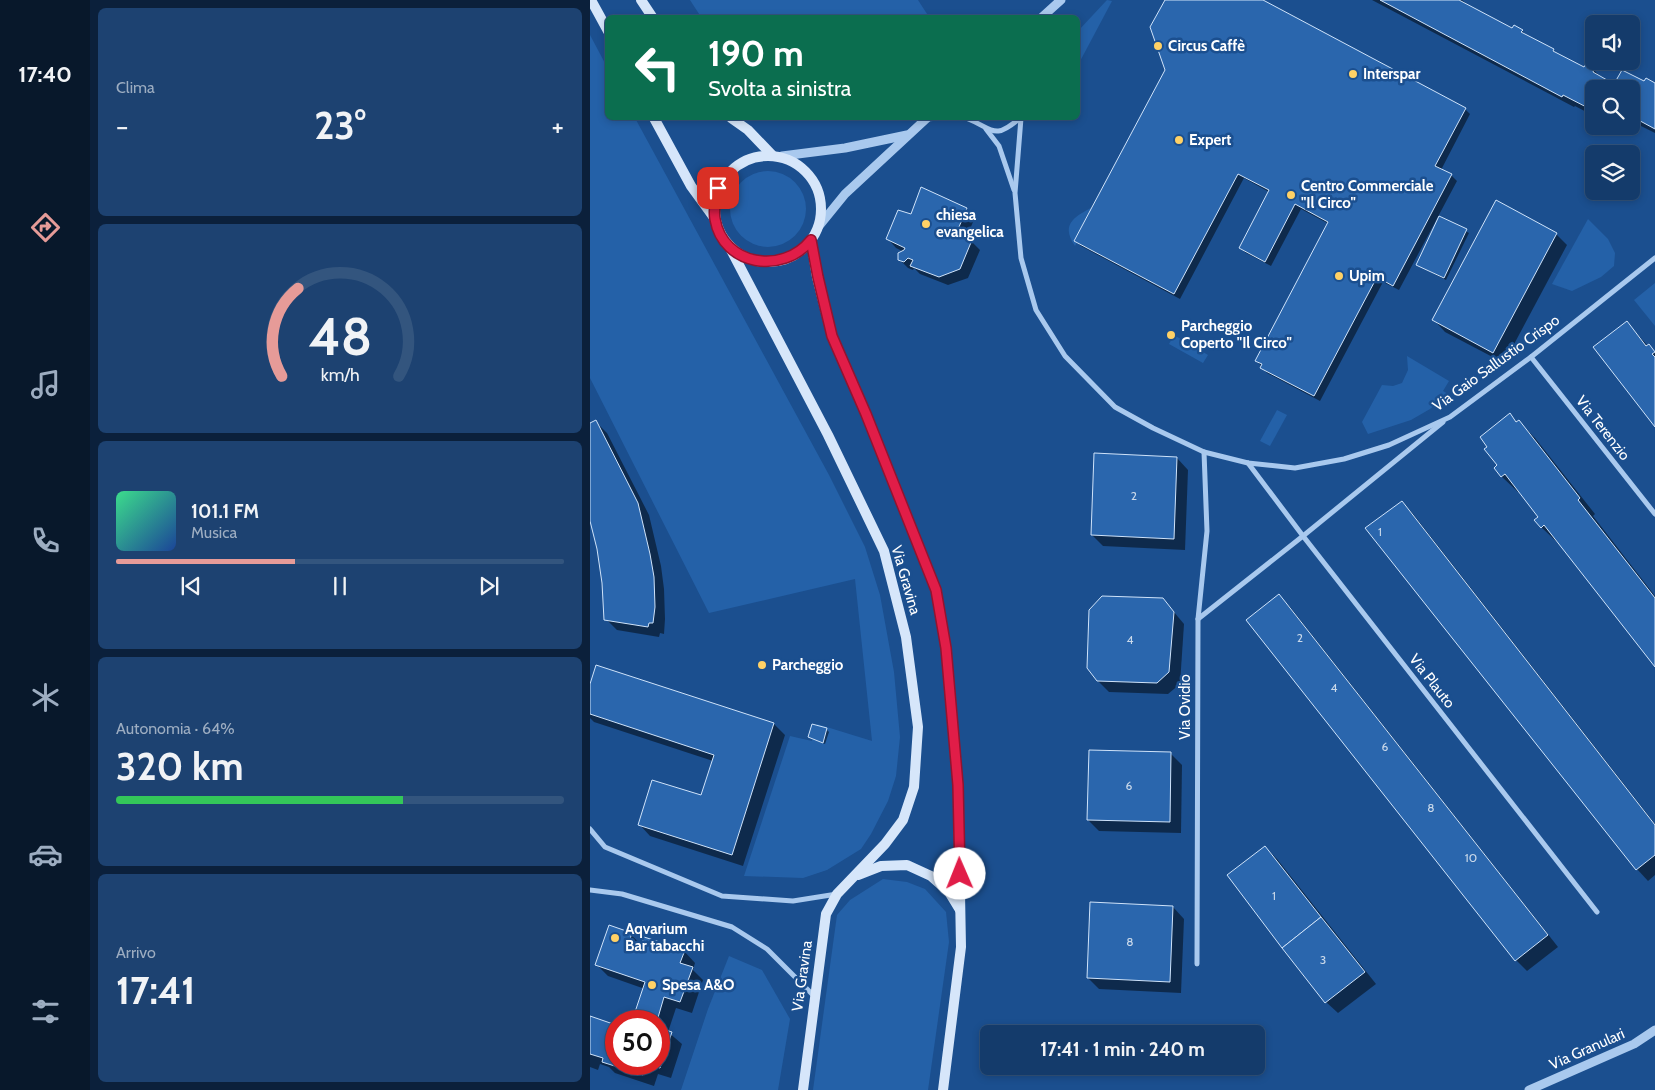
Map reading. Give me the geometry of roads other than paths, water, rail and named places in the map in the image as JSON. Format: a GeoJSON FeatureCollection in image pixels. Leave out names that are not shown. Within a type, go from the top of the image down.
{"type":"FeatureCollection","features":[{"type":"Feature","properties":{"kind":"main road"},"geometry":{"type":"LineString","coordinates":[[591,0],[605,26]]}},
{"type":"Feature","properties":{"kind":"main road"},"geometry":{"type":"LineString","coordinates":[[641,0],[651,15]]}},
{"type":"Feature","properties":{"kind":"main road"},"geometry":{"type":"LineString","coordinates":[[655,120],[691,186],[715,219]]}},
{"type":"Feature","properties":{"kind":"main road"},"geometry":{"type":"LineString","coordinates":[[734,120],[777,156]]}},
{"type":"Feature","properties":{"kind":"main road"},"geometry":{"type":"LineString","coordinates":[[755,156],[777,156],[794,162],[805,170],[816,186],[821,206],[819,226],[811,240],[795,255],[777,262],[759,262],[744,257],[729,246],[720,234],[715,219],[714,202],[718,188],[726,174],[739,163],[755,156]]}},
{"type":"Feature","properties":{"kind":"main road","name":"Via Gravina"},"geometry":{"type":"LineString","coordinates":[[811,240],[832,336],[866,414],[936,590],[946,648],[958,785],[961,948],[943,1090]]}},
{"type":"Feature","properties":{"kind":"main road","name":"Via Gravina"},"geometry":{"type":"LineString","coordinates":[[729,246],[828,434],[884,551],[906,637],[918,727],[914,787],[903,820],[886,844],[837,894],[826,914],[803,1090]]}},
{"type":"Feature","properties":{"kind":"main road","name":"Via Gravina"},"geometry":{"type":"LineString","coordinates":[[854,876],[881,866],[907,865],[932,876],[949,892],[960,910]]}},
{"type":"Feature","properties":{"kind":"street"},"geometry":{"type":"LineString","coordinates":[[1044,15],[1061,0]]}},
{"type":"Feature","properties":{"kind":"street"},"geometry":{"type":"LineString","coordinates":[[1051,15],[1054,6]]}},
{"type":"Feature","properties":{"kind":"street"},"geometry":{"type":"LineString","coordinates":[[819,226],[846,194],[924,120]]}},
{"type":"Feature","properties":{"kind":"street","name":"Via Gaio Sallustio Crispo"},"geometry":{"type":"LineString","coordinates":[[970,120],[986,129],[998,132],[1007,129],[1018,120]]}},
{"type":"Feature","properties":{"kind":"street","name":"Via Gaio Sallustio Crispo"},"geometry":{"type":"LineString","coordinates":[[1021,120],[1016,193],[1021,258],[1036,310],[1065,356],[1115,407],[1153,428],[1204,452],[1248,463],[1295,468],[1344,459],[1389,445],[1450,417],[1531,357],[1655,258]]}},
{"type":"Feature","properties":{"kind":"street","name":"Via Gaio Sallustio Crispo"},"geometry":{"type":"LineString","coordinates":[[986,129],[999,146],[1016,193]]}},
{"type":"Feature","properties":{"kind":"street"},"geometry":{"type":"LineString","coordinates":[[777,156],[844,148],[908,135]]}},
{"type":"Feature","properties":{"kind":"street","name":"Via Terenzio"},"geometry":{"type":"LineString","coordinates":[[1531,357],[1655,514]]}},
{"type":"Feature","properties":{"kind":"street"},"geometry":{"type":"LineString","coordinates":[[1198,619],[1450,417]]}},
{"type":"Feature","properties":{"kind":"street","name":"Via Ovidio"},"geometry":{"type":"LineString","coordinates":[[1197,964],[1198,619],[1207,532],[1204,452]]}},
{"type":"Feature","properties":{"kind":"street","name":"Via Plauto"},"geometry":{"type":"LineString","coordinates":[[1248,463],[1597,912]]}},
{"type":"Feature","properties":{"kind":"street"},"geometry":{"type":"LineString","coordinates":[[590,829],[605,847],[722,896],[793,901],[837,894]]}},
{"type":"Feature","properties":{"kind":"street"},"geometry":{"type":"LineString","coordinates":[[590,890],[622,894],[732,927],[768,950],[814,997]]}},
{"type":"Feature","properties":{"kind":"street","name":"Via Granulari"},"geometry":{"type":"LineString","coordinates":[[1529,1090],[1634,1044],[1655,1030]]}},
{"type":"Feature","properties":{"kind":"place","name":"Circus Caffè"},"geometry":{"type":"Point","coordinates":[1158,46]}},
{"type":"Feature","properties":{"kind":"place","name":"Interspar"},"geometry":{"type":"Point","coordinates":[1353,74]}},
{"type":"Feature","properties":{"kind":"place","name":"Expert"},"geometry":{"type":"Point","coordinates":[1179,140]}},
{"type":"Feature","properties":{"kind":"place","name":"Centro Commerciale \"Il Circo\""},"geometry":{"type":"Point","coordinates":[1291,195]}},
{"type":"Feature","properties":{"kind":"place","name":"chiesa evangelica"},"geometry":{"type":"Point","coordinates":[926,224]}},
{"type":"Feature","properties":{"kind":"place","name":"Upim"},"geometry":{"type":"Point","coordinates":[1339,276]}},
{"type":"Feature","properties":{"kind":"place","name":"Parcheggio Coperto \"Il Circo\""},"geometry":{"type":"Point","coordinates":[1171,335]}},
{"type":"Feature","properties":{"kind":"place","name":"Parcheggio"},"geometry":{"type":"Point","coordinates":[762,665]}},
{"type":"Feature","properties":{"kind":"place","name":"Aqvarium Bar tabacchi"},"geometry":{"type":"Point","coordinates":[615,938]}},
{"type":"Feature","properties":{"kind":"place","name":"Spesa A&O"},"geometry":{"type":"Point","coordinates":[652,985]}}]}
